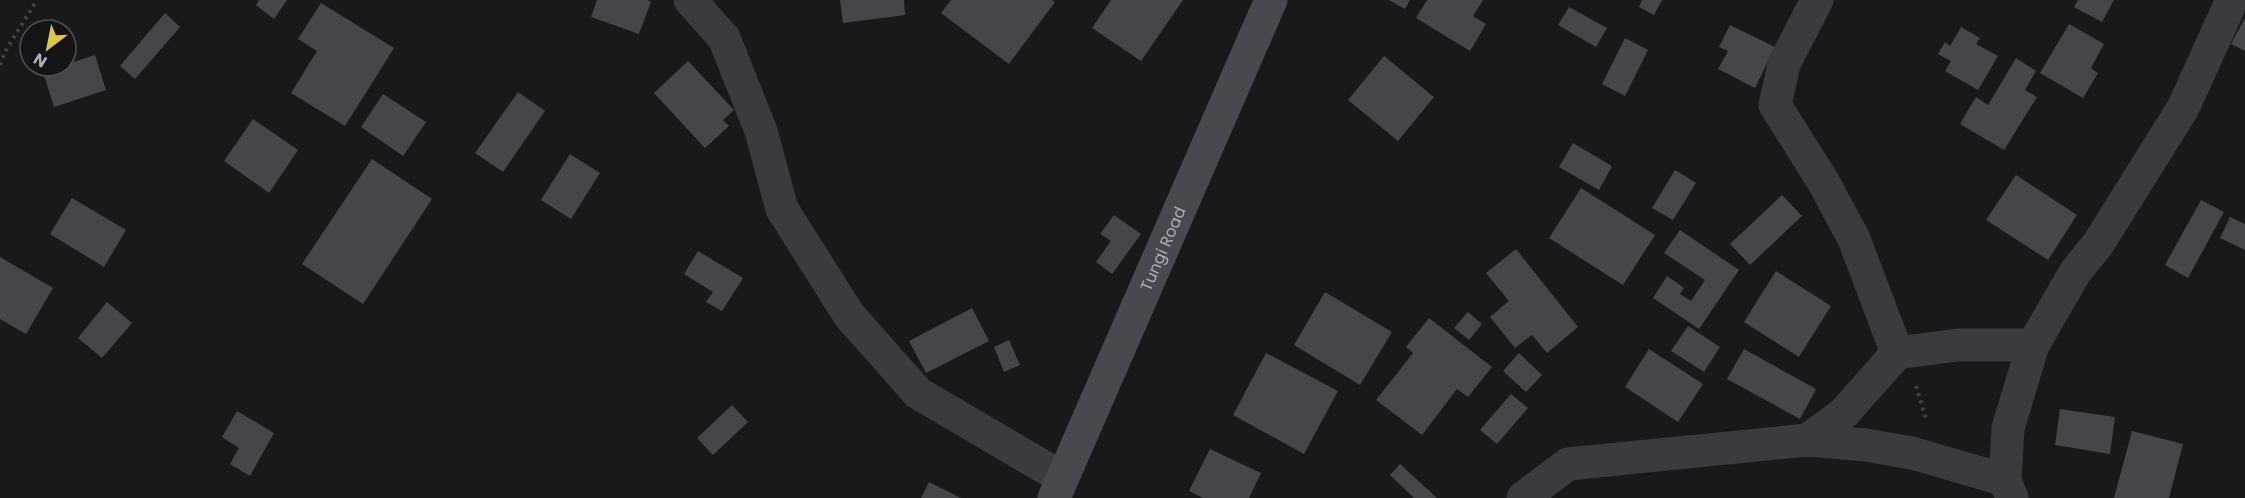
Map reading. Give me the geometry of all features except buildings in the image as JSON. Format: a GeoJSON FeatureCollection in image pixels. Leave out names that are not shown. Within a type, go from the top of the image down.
{"type":"FeatureCollection","features":[{"type":"Feature","properties":{"kind":"main road","name":"Tungi Road"},"geometry":{"type":"LineString","coordinates":[[1058,488],[1271,0]]}},
{"type":"Feature","properties":{"kind":"street"},"geometry":{"type":"LineString","coordinates":[[690,0],[724,38],[761,131],[782,209],[849,315],[918,393],[1058,488]]}},
{"type":"Feature","properties":{"kind":"street"},"geometry":{"type":"LineString","coordinates":[[1817,0],[1784,64],[1775,105],[1824,183],[1854,239],[1897,353]]}},
{"type":"Feature","properties":{"kind":"street"},"geometry":{"type":"LineString","coordinates":[[1523,498],[1568,464],[1807,440],[1866,445],[1935,458],[2008,489],[2008,428],[2033,345],[2076,271],[2098,244],[2183,108],[2232,0]]}},
{"type":"Feature","properties":{"kind":"street"},"geometry":{"type":"LineString","coordinates":[[1807,440],[1844,413],[1897,353],[1958,345],[2033,345]]}},
{"type":"Feature","properties":{"kind":"path"},"geometry":{"type":"LineString","coordinates":[[0,65],[6,50],[37,0]]}},
{"type":"Feature","properties":{"kind":"path"},"geometry":{"type":"LineString","coordinates":[[1897,353],[1914,379],[1935,458]]}}]}
